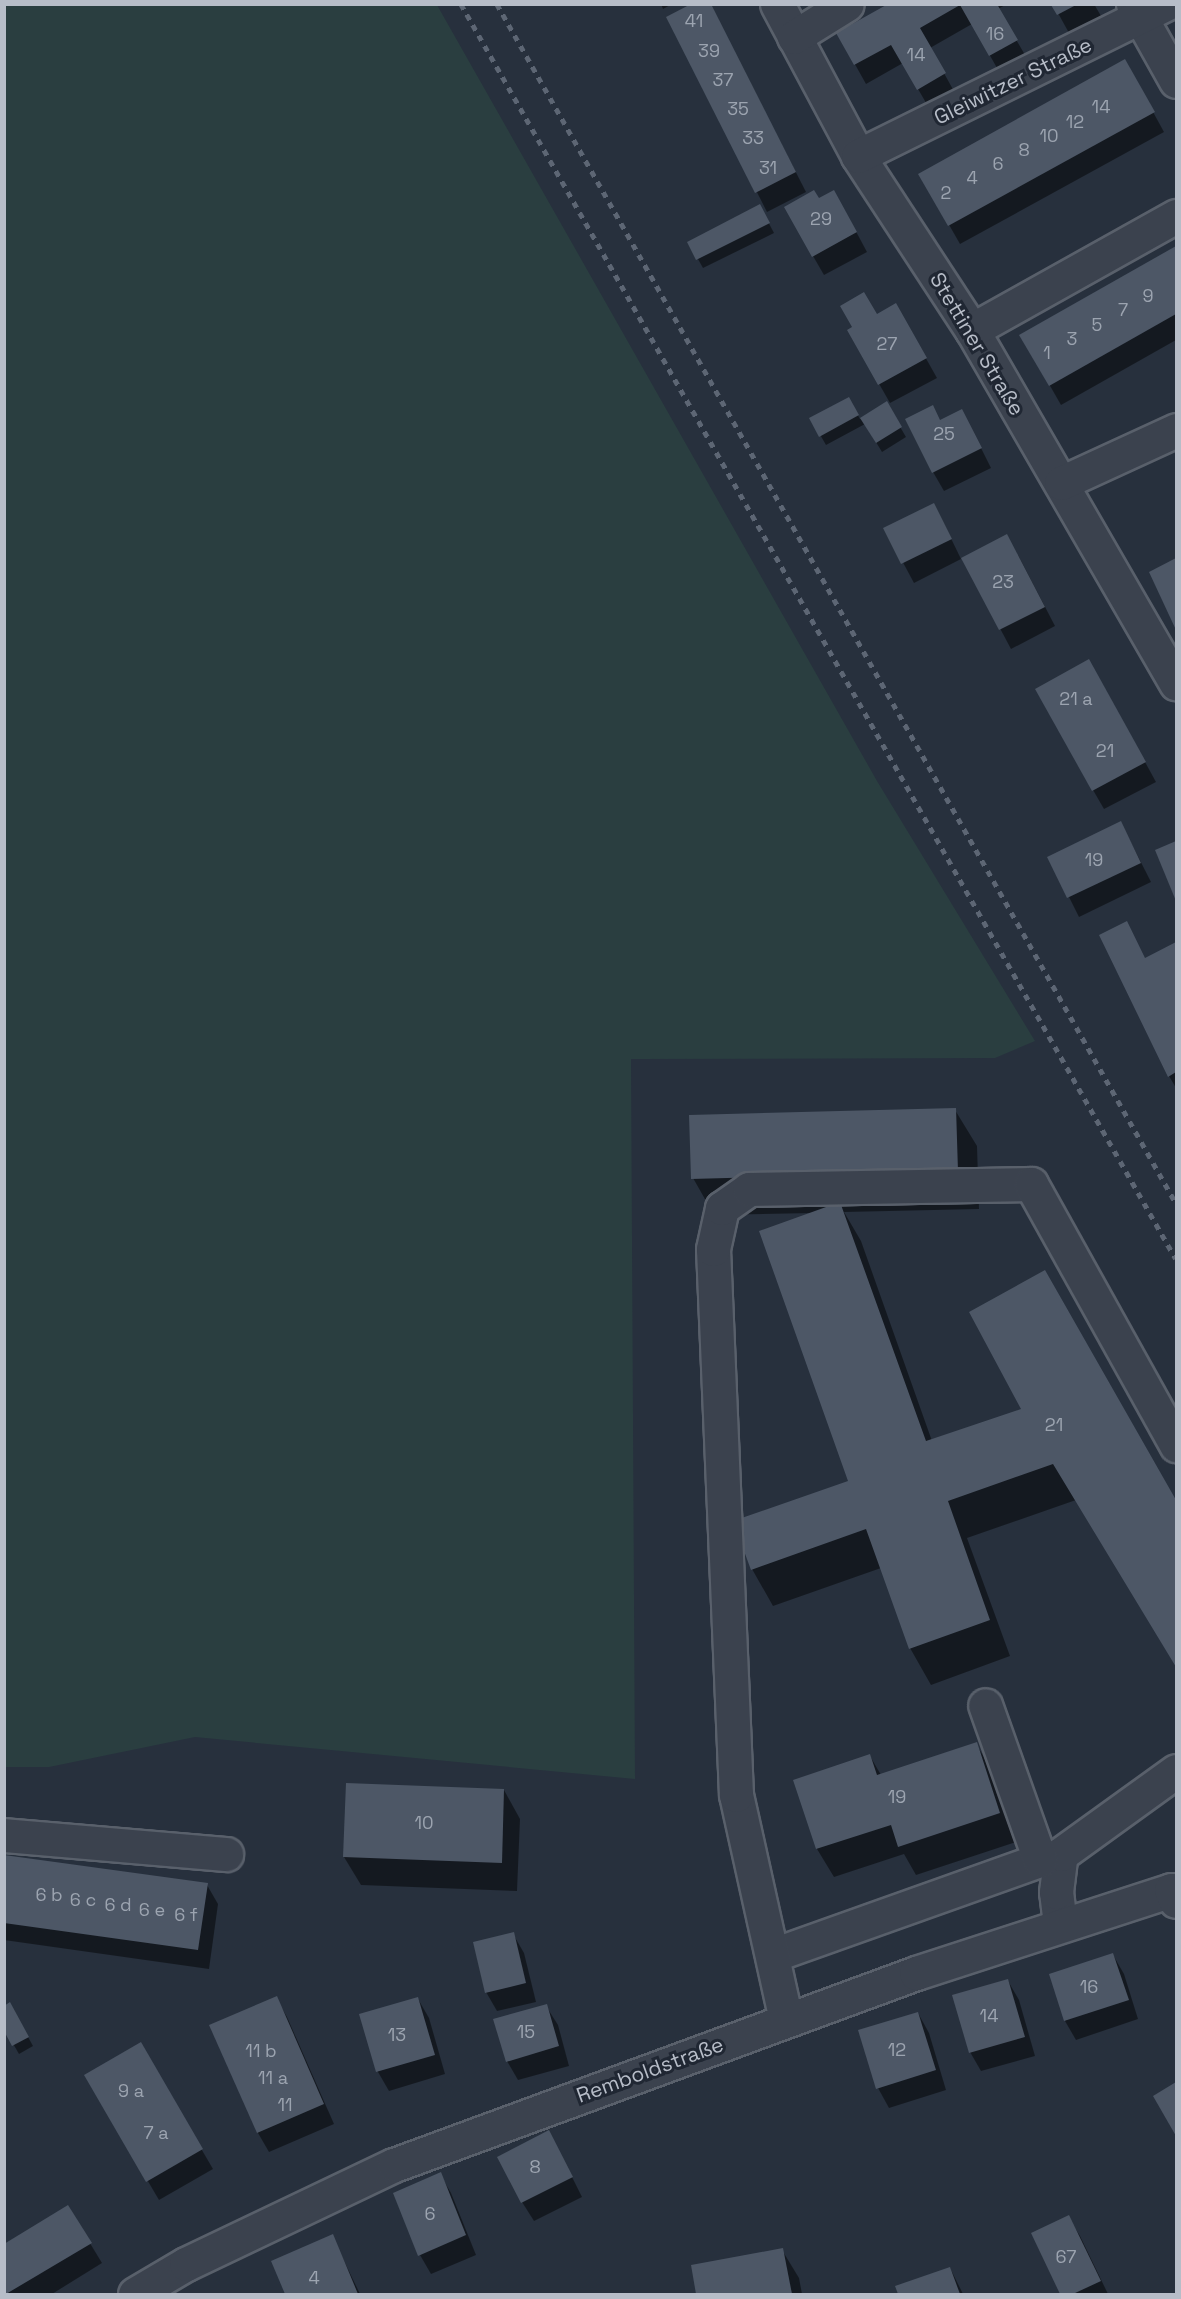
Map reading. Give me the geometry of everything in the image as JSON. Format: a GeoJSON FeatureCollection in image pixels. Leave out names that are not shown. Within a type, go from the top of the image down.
{"type":"FeatureCollection","features":[{"type":"Feature","properties":{"kind":"street","name":"Stettiner Straße"},"geometry":{"type":"LineString","coordinates":[[777,4],[858,156],[972,330],[1176,683]]}},
{"type":"Feature","properties":{"kind":"street"},"geometry":{"type":"LineString","coordinates":[[794,37],[847,4]]}},
{"type":"Feature","properties":{"kind":"street"},"geometry":{"type":"LineString","coordinates":[[1147,9],[1176,81]]}},
{"type":"Feature","properties":{"kind":"street","name":"Gleiwitzer Straße"},"geometry":{"type":"LineString","coordinates":[[858,156],[1147,9]]}},
{"type":"Feature","properties":{"kind":"street"},"geometry":{"type":"LineString","coordinates":[[972,330],[1176,216]]}},
{"type":"Feature","properties":{"kind":"street"},"geometry":{"type":"LineString","coordinates":[[1061,483],[1176,430]]}},
{"type":"Feature","properties":{"kind":"street"},"geometry":{"type":"LineString","coordinates":[[786,2020],[736,1795],[713,1249],[722,1208],[749,1189],[1031,1184],[1176,1445]]}},
{"type":"Feature","properties":{"kind":"street"},"geometry":{"type":"LineString","coordinates":[[985,1705],[1051,1857],[1060,1924]]}},
{"type":"Feature","properties":{"kind":"street"},"geometry":{"type":"LineString","coordinates":[[773,1955],[1051,1857],[1176,1771]]}},
{"type":"Feature","properties":{"kind":"street"},"geometry":{"type":"LineString","coordinates":[[4,1835],[226,1854]]}},
{"type":"Feature","properties":{"kind":"street","name":"Remboldstraße"},"geometry":{"type":"LineString","coordinates":[[135,2295],[186,2264],[394,2165],[786,2020],[1060,1924],[1174,1896]]}},
{"type":"Feature","properties":{"kind":"green space"},"geometry":{"type":"Polygon","coordinates":[[[5,4],[437,5],[877,781],[1035,1041],[995,1058],[631,1059],[635,1779],[195,1737],[49,1767],[5,1767],[5,4]]]}},
{"type":"Feature","properties":{"kind":"building"},"geometry":{"type":"Polygon","coordinates":[[[691,4],[711,4],[796,172],[755,193],[666,17],[691,4]]]}},
{"type":"Feature","properties":{"kind":"building"},"geometry":{"type":"Polygon","coordinates":[[[888,4],[997,4],[1018,40],[989,56],[960,5],[920,28],[946,73],[917,90],[891,45],[854,65],[836,33],[888,4]]]}},
{"type":"Feature","properties":{"kind":"building"},"geometry":{"type":"Polygon","coordinates":[[[1051,5],[1076,5],[1057,15],[1051,5]]]}},
{"type":"Feature","properties":{"kind":"building"},"geometry":{"type":"Polygon","coordinates":[[[1125,59],[1155,112],[948,226],[918,174],[1125,59]]]}},
{"type":"Feature","properties":{"kind":"building"},"geometry":{"type":"Polygon","coordinates":[[[814,190],[819,198],[834,190],[857,232],[812,257],[784,207],[814,190]]]}},
{"type":"Feature","properties":{"kind":"building"},"geometry":{"type":"Polygon","coordinates":[[[760,204],[770,223],[696,260],[687,242],[760,204]]]}},
{"type":"Feature","properties":{"kind":"building"},"geometry":{"type":"Polygon","coordinates":[[[1176,246],[1176,314],[1049,386],[1019,335],[1176,246]]]}},
{"type":"Feature","properties":{"kind":"building"},"geometry":{"type":"Polygon","coordinates":[[[864,292],[877,314],[896,303],[927,358],[878,385],[847,330],[852,327],[840,306],[864,292]]]}},
{"type":"Feature","properties":{"kind":"building"},"geometry":{"type":"Polygon","coordinates":[[[849,397],[859,415],[819,437],[809,418],[849,397]]]}},
{"type":"Feature","properties":{"kind":"building"},"geometry":{"type":"Polygon","coordinates":[[[887,401],[902,427],[876,443],[860,418],[887,401]]]}},
{"type":"Feature","properties":{"kind":"building"},"geometry":{"type":"Polygon","coordinates":[[[933,405],[940,420],[962,409],[982,448],[932,473],[905,419],[933,405]]]}},
{"type":"Feature","properties":{"kind":"building"},"geometry":{"type":"Polygon","coordinates":[[[934,503],[952,539],[901,564],[883,528],[934,503]]]}},
{"type":"Feature","properties":{"kind":"building"},"geometry":{"type":"Polygon","coordinates":[[[1007,534],[1045,607],[999,630],[961,558],[1007,534]]]}},
{"type":"Feature","properties":{"kind":"building"},"geometry":{"type":"Polygon","coordinates":[[[1176,558],[1176,630],[1149,572],[1176,558]]]}},
{"type":"Feature","properties":{"kind":"building"},"geometry":{"type":"Polygon","coordinates":[[[1089,659],[1146,762],[1092,791],[1035,689],[1089,659]]]}},
{"type":"Feature","properties":{"kind":"building"},"geometry":{"type":"Polygon","coordinates":[[[1121,821],[1141,863],[1067,898],[1047,857],[1121,821]]]}},
{"type":"Feature","properties":{"kind":"building"},"geometry":{"type":"Polygon","coordinates":[[[1176,841],[1176,901],[1155,850],[1176,841]]]}},
{"type":"Feature","properties":{"kind":"building"},"geometry":{"type":"Polygon","coordinates":[[[1127,921],[1145,958],[1176,942],[1176,1072],[1168,1077],[1099,935],[1127,921]]]}},
{"type":"Feature","properties":{"kind":"building"},"geometry":{"type":"Polygon","coordinates":[[[956,1108],[958,1172],[691,1179],[689,1115],[956,1108]]]}},
{"type":"Feature","properties":{"kind":"building"},"geometry":{"type":"Polygon","coordinates":[[[840,1202],[926,1441],[1021,1409],[969,1312],[1045,1270],[1176,1500],[1176,1667],[1053,1464],[948,1501],[990,1620],[909,1649],[866,1529],[751,1570],[733,1521],[848,1481],[759,1231],[840,1202]]]}},
{"type":"Feature","properties":{"kind":"building"},"geometry":{"type":"Polygon","coordinates":[[[977,1742],[1000,1813],[898,1847],[891,1825],[816,1849],[793,1780],[870,1754],[877,1775],[977,1742]]]}},
{"type":"Feature","properties":{"kind":"building"},"geometry":{"type":"Polygon","coordinates":[[[346,1783],[504,1789],[502,1863],[343,1857],[346,1783]]]}},
{"type":"Feature","properties":{"kind":"building"},"geometry":{"type":"Polygon","coordinates":[[[4,1855],[208,1883],[198,1950],[4,1923],[4,1855]]]}},
{"type":"Feature","properties":{"kind":"building"},"geometry":{"type":"Polygon","coordinates":[[[514,1932],[526,1983],[485,1993],[473,1942],[514,1932]]]}},
{"type":"Feature","properties":{"kind":"building"},"geometry":{"type":"Polygon","coordinates":[[[1113,1953],[1129,2000],[1064,2021],[1049,1974],[1113,1953]]]}},
{"type":"Feature","properties":{"kind":"building"},"geometry":{"type":"Polygon","coordinates":[[[1008,1979],[1025,2037],[969,2053],[952,1995],[1008,1979]]]}},
{"type":"Feature","properties":{"kind":"building"},"geometry":{"type":"Polygon","coordinates":[[[277,1996],[324,2104],[257,2133],[209,2025],[277,1996]]]}},
{"type":"Feature","properties":{"kind":"building"},"geometry":{"type":"Polygon","coordinates":[[[418,1997],[435,2055],[376,2072],[359,2014],[418,1997]]]}},
{"type":"Feature","properties":{"kind":"building"},"geometry":{"type":"Polygon","coordinates":[[[10,2002],[29,2037],[12,2046],[4,2031],[4,2006],[10,2002]]]}},
{"type":"Feature","properties":{"kind":"building"},"geometry":{"type":"Polygon","coordinates":[[[547,2004],[559,2046],[506,2062],[493,2019],[547,2004]]]}},
{"type":"Feature","properties":{"kind":"building"},"geometry":{"type":"Polygon","coordinates":[[[918,2012],[936,2070],[876,2089],[858,2030],[918,2012]]]}},
{"type":"Feature","properties":{"kind":"building"},"geometry":{"type":"Polygon","coordinates":[[[141,2042],[203,2149],[146,2182],[84,2075],[141,2042]]]}},
{"type":"Feature","properties":{"kind":"building"},"geometry":{"type":"Polygon","coordinates":[[[1176,2082],[1176,2136],[1153,2096],[1176,2082]]]}},
{"type":"Feature","properties":{"kind":"building"},"geometry":{"type":"Polygon","coordinates":[[[549,2130],[573,2177],[521,2203],[497,2157],[549,2130]]]}},
{"type":"Feature","properties":{"kind":"building"},"geometry":{"type":"Polygon","coordinates":[[[441,2172],[466,2235],[418,2256],[393,2193],[441,2172]]]}},
{"type":"Feature","properties":{"kind":"building"},"geometry":{"type":"Polygon","coordinates":[[[68,2205],[92,2243],[6,2294],[4,2244],[68,2205]]]}},
{"type":"Feature","properties":{"kind":"building"},"geometry":{"type":"Polygon","coordinates":[[[1069,2215],[1101,2281],[1073,2294],[1060,2294],[1031,2233],[1069,2215]]]}},
{"type":"Feature","properties":{"kind":"building"},"geometry":{"type":"Polygon","coordinates":[[[333,2234],[358,2294],[285,2294],[271,2261],[333,2234]]]}},
{"type":"Feature","properties":{"kind":"building"},"geometry":{"type":"Polygon","coordinates":[[[783,2248],[792,2294],[696,2294],[691,2265],[783,2248]]]}},
{"type":"Feature","properties":{"kind":"building"},"geometry":{"type":"Polygon","coordinates":[[[950,2267],[960,2294],[898,2294],[895,2286],[950,2267]]]}},
{"type":"Feature","properties":{"kind":"railway"},"geometry":{"type":"LineString","coordinates":[[461,4],[1176,1259]]}},
{"type":"Feature","properties":{"kind":"railway"},"geometry":{"type":"LineString","coordinates":[[497,4],[1176,1203]]}}]}
